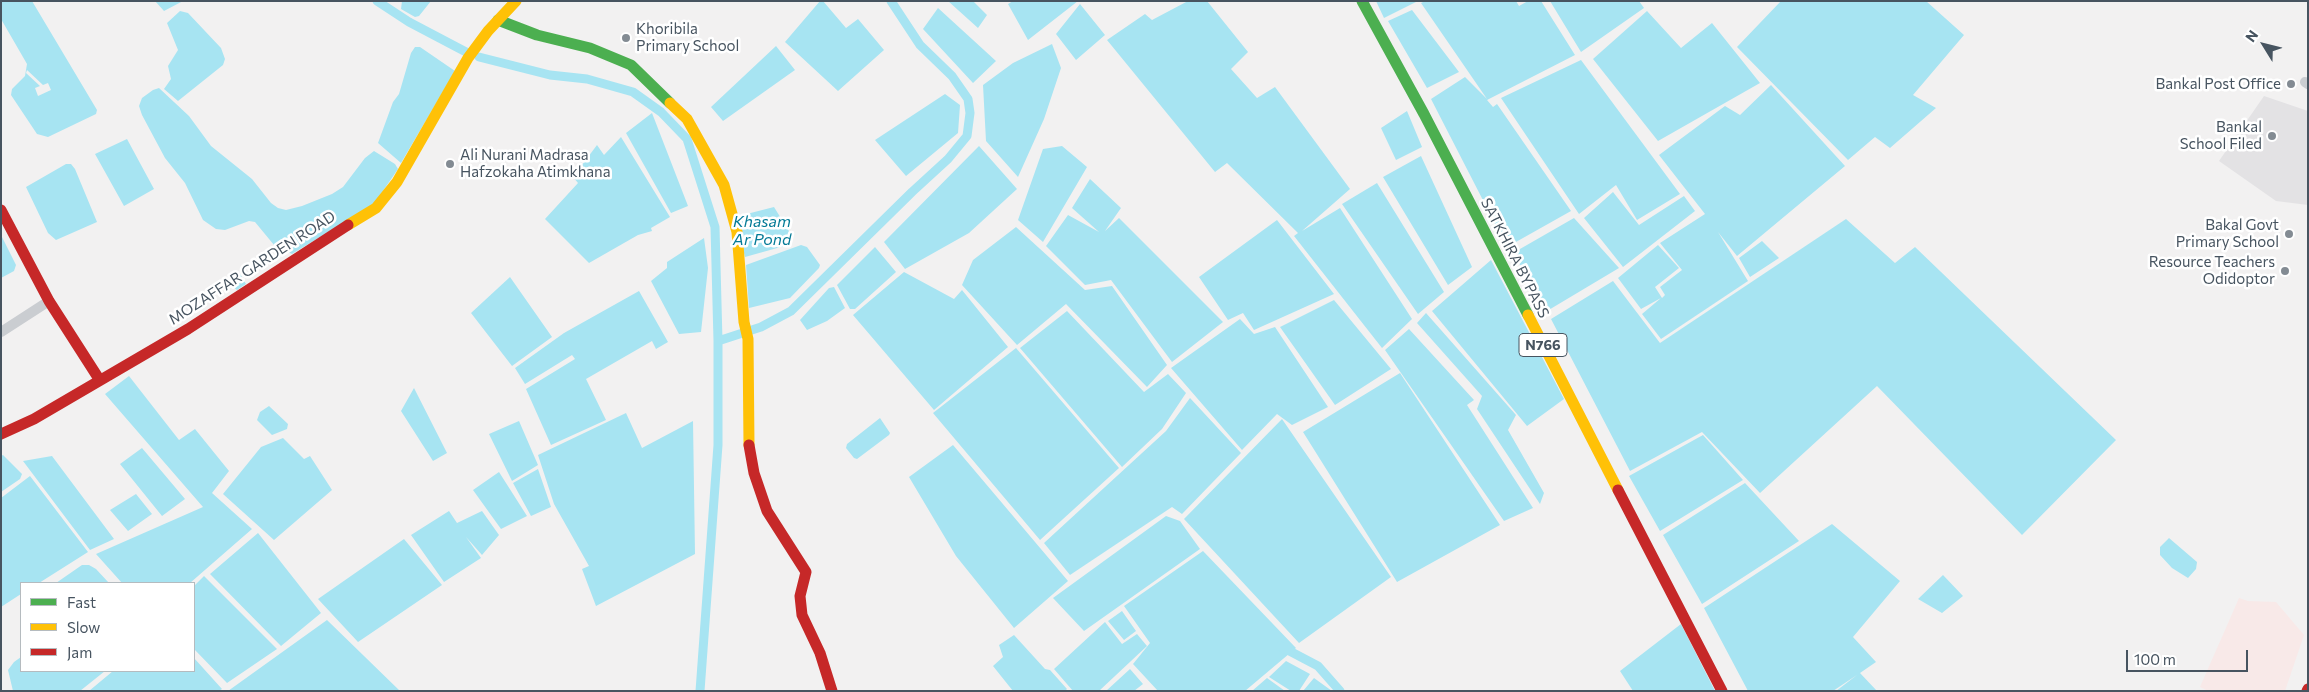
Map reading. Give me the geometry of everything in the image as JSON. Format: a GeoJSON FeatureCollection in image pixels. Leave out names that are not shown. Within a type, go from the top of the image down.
{"type":"FeatureCollection","features":[{"type":"Feature","properties":{"kind":"main road"},"geometry":{"type":"LineString","coordinates":[[516,1],[498,20],[538,36],[590,48],[631,65],[687,119],[724,185],[737,232],[742,278],[744,322],[748,339],[748,437],[754,473],[767,511],[805,569],[806,575],[800,596],[800,606],[832,691]]}},
{"type":"Feature","properties":{"kind":"main road","name":"SATKHIRA BYPASS"},"geometry":{"type":"LineString","coordinates":[[1362,1],[1424,114],[1722,691]]}},
{"type":"Feature","properties":{"kind":"main road","name":"MOZAFFAR GARDEN ROAD"},"geometry":{"type":"LineString","coordinates":[[1,434],[34,419],[188,328],[323,240],[376,208],[397,182],[461,68],[498,20]]}},
{"type":"Feature","properties":{"kind":"main road"},"geometry":{"type":"LineString","coordinates":[[1,210],[49,301],[99,379]]}},
{"type":"Feature","properties":{"kind":"street"},"geometry":{"type":"LineString","coordinates":[[1,332],[49,301]]}},
{"type":"Feature","properties":{"kind":"shaded area","name":"Bankal School Filed"},"geometry":{"type":"Polygon","coordinates":[[[2264,96],[2308,111],[2308,205],[2276,201],[2219,161],[2264,96]]]}},
{"type":"Feature","properties":{"kind":"shaded area"},"geometry":{"type":"Polygon","coordinates":[[[2239,598],[2248,601],[2276,602],[2304,635],[2285,691],[2208,691],[2200,687],[2239,598]]]}},
{"type":"Feature","properties":{"kind":"water"},"geometry":{"type":"Polygon","coordinates":[[[1,1],[32,1],[97,110],[96,114],[48,137],[37,134],[11,95],[12,89],[25,76],[27,64],[1,19],[1,1]]]}},
{"type":"Feature","properties":{"kind":"water"},"geometry":{"type":"Polygon","coordinates":[[[155,1],[183,1],[164,11],[155,1]]]}},
{"type":"Feature","properties":{"kind":"water"},"geometry":{"type":"Polygon","coordinates":[[[402,1],[431,1],[419,16],[415,17],[401,9],[402,1]]]}},
{"type":"Feature","properties":{"kind":"water"},"geometry":{"type":"Polygon","coordinates":[[[820,1],[823,1],[846,28],[858,19],[884,50],[838,91],[785,42],[820,1]]]}},
{"type":"Feature","properties":{"kind":"water"},"geometry":{"type":"Polygon","coordinates":[[[948,1],[973,1],[987,15],[978,28],[948,1]]]}},
{"type":"Feature","properties":{"kind":"water"},"geometry":{"type":"Polygon","coordinates":[[[1013,1],[1078,1],[1028,40],[1008,4],[1013,1]]]}},
{"type":"Feature","properties":{"kind":"water"},"geometry":{"type":"Polygon","coordinates":[[[1188,1],[1207,1],[1248,52],[1231,69],[1257,98],[1275,87],[1350,189],[1302,231],[1340,208],[1412,319],[1382,348],[1294,236],[1298,233],[1227,163],[1215,172],[1107,40],[1145,14],[1152,20],[1188,1]]]}},
{"type":"Feature","properties":{"kind":"water"},"geometry":{"type":"Polygon","coordinates":[[[1376,1],[1418,1],[1384,18],[1376,1]]]}},
{"type":"Feature","properties":{"kind":"water"},"geometry":{"type":"Polygon","coordinates":[[[1425,1],[1516,1],[1519,6],[1528,1],[1541,1],[1575,55],[1487,100],[1493,107],[1497,104],[1571,211],[1507,247],[1431,99],[1465,77],[1487,99],[1421,3],[1425,1]]]}},
{"type":"Feature","properties":{"kind":"water"},"geometry":{"type":"Polygon","coordinates":[[[1550,1],[1639,1],[1644,8],[1581,52],[1550,1]]]}},
{"type":"Feature","properties":{"kind":"water"},"geometry":{"type":"Polygon","coordinates":[[[1781,1],[1926,1],[1964,35],[1913,95],[1936,108],[1890,148],[1875,137],[1848,160],[1737,47],[1781,1]]]}},
{"type":"Feature","properties":{"kind":"water"},"geometry":{"type":"Polygon","coordinates":[[[1080,4],[1105,35],[1076,60],[1056,34],[1080,4]]]}},
{"type":"Feature","properties":{"kind":"water"},"geometry":{"type":"Polygon","coordinates":[[[938,8],[996,61],[973,83],[923,29],[938,8]]]}},
{"type":"Feature","properties":{"kind":"water"},"geometry":{"type":"Polygon","coordinates":[[[1412,10],[1459,72],[1427,88],[1388,21],[1412,10]]]}},
{"type":"Feature","properties":{"kind":"water"},"geometry":{"type":"Polygon","coordinates":[[[180,11],[188,13],[221,48],[225,59],[223,65],[178,101],[164,89],[171,79],[168,66],[178,50],[167,23],[180,11]]]}},
{"type":"Feature","properties":{"kind":"water"},"geometry":{"type":"Polygon","coordinates":[[[1647,11],[1681,48],[1712,23],[1760,83],[1658,141],[1593,59],[1647,11]]]}},
{"type":"Feature","properties":{"kind":"water"},"geometry":{"type":"Polygon","coordinates":[[[1052,44],[1061,68],[1044,119],[1018,177],[986,141],[983,85],[1013,63],[1052,44]]]}},
{"type":"Feature","properties":{"kind":"water"},"geometry":{"type":"Polygon","coordinates":[[[776,46],[795,70],[723,121],[711,107],[776,46]]]}},
{"type":"Feature","properties":{"kind":"water"},"geometry":{"type":"Polygon","coordinates":[[[415,47],[420,47],[455,71],[401,163],[378,143],[393,102],[399,94],[411,53],[415,47]]]}},
{"type":"Feature","properties":{"kind":"water"},"geometry":{"type":"Polygon","coordinates":[[[1581,60],[1680,194],[1637,220],[1616,185],[1579,214],[1501,98],[1581,60]]]}},
{"type":"Feature","properties":{"kind":"water"},"geometry":{"type":"Polygon","coordinates":[[[1771,85],[1845,166],[1737,256],[1718,232],[1748,281],[1661,339],[1642,314],[1661,298],[1641,309],[1618,278],[1658,245],[1679,268],[1655,287],[1662,298],[1665,295],[1660,287],[1682,270],[1660,243],[1705,214],[1659,155],[1725,106],[1740,115],[1771,85]]]}},
{"type":"Feature","properties":{"kind":"water"},"geometry":{"type":"Polygon","coordinates":[[[159,88],[189,116],[211,146],[252,179],[271,203],[278,208],[286,210],[302,206],[332,194],[343,187],[365,158],[374,151],[395,164],[398,169],[374,204],[292,254],[274,245],[255,222],[249,221],[225,230],[216,229],[203,220],[185,183],[165,158],[142,115],[139,106],[142,98],[159,88]]]}},
{"type":"Feature","properties":{"kind":"water"},"geometry":{"type":"Polygon","coordinates":[[[945,94],[960,105],[958,133],[906,176],[875,140],[945,94]]]}},
{"type":"Feature","properties":{"kind":"water"},"geometry":{"type":"Polygon","coordinates":[[[1407,111],[1422,147],[1396,160],[1381,128],[1407,111]]]}},
{"type":"Feature","properties":{"kind":"water"},"geometry":{"type":"Polygon","coordinates":[[[652,113],[688,206],[671,213],[626,133],[652,113]]]}},
{"type":"Feature","properties":{"kind":"water"},"geometry":{"type":"Polygon","coordinates":[[[621,137],[670,217],[651,228],[652,231],[638,235],[589,263],[545,219],[578,183],[573,177],[597,145],[604,155],[621,137]]]}},
{"type":"Feature","properties":{"kind":"water"},"geometry":{"type":"Polygon","coordinates":[[[127,139],[154,189],[124,206],[95,154],[127,139]]]}},
{"type":"Feature","properties":{"kind":"water"},"geometry":{"type":"Polygon","coordinates":[[[979,146],[1017,189],[969,233],[905,269],[884,242],[979,146]]]}},
{"type":"Feature","properties":{"kind":"water"},"geometry":{"type":"Polygon","coordinates":[[[1062,146],[1087,167],[1043,242],[1018,220],[1043,149],[1062,146]]]}},
{"type":"Feature","properties":{"kind":"water"},"geometry":{"type":"Polygon","coordinates":[[[1421,156],[1472,267],[1448,285],[1383,177],[1421,156]]]}},
{"type":"Feature","properties":{"kind":"water"},"geometry":{"type":"Polygon","coordinates":[[[66,164],[71,164],[75,169],[97,222],[56,240],[48,233],[26,187],[66,164]]]}},
{"type":"Feature","properties":{"kind":"water"},"geometry":{"type":"Polygon","coordinates":[[[1090,179],[1121,208],[1105,231],[1119,218],[1223,322],[1172,362],[1111,280],[1085,285],[1046,246],[1068,215],[1099,232],[1072,208],[1090,179]]]}},
{"type":"Feature","properties":{"kind":"water"},"geometry":{"type":"Polygon","coordinates":[[[1377,183],[1444,292],[1418,314],[1342,204],[1377,183]]]}},
{"type":"Feature","properties":{"kind":"water"},"geometry":{"type":"Polygon","coordinates":[[[1613,192],[1639,225],[1684,196],[1695,211],[1623,267],[1584,218],[1613,192]]]}},
{"type":"Feature","properties":{"kind":"water","name":"Khasam Ar Pond"},"geometry":{"type":"Polygon","coordinates":[[[774,207],[792,236],[788,245],[745,257],[735,217],[774,207]]]}},
{"type":"Feature","properties":{"kind":"water"},"geometry":{"type":"Polygon","coordinates":[[[1574,218],[1619,268],[1547,311],[1513,253],[1574,218]]]}},
{"type":"Feature","properties":{"kind":"water"},"geometry":{"type":"Polygon","coordinates":[[[1846,219],[1895,263],[1915,247],[2116,440],[2022,535],[1877,386],[1760,493],[1702,432],[1630,471],[1551,319],[1613,281],[1660,343],[1846,219]]]}},
{"type":"Feature","properties":{"kind":"water"},"geometry":{"type":"Polygon","coordinates":[[[1277,220],[1334,294],[1254,330],[1243,313],[1228,320],[1199,277],[1277,220]]]}},
{"type":"Feature","properties":{"kind":"water"},"geometry":{"type":"Polygon","coordinates":[[[1016,227],[1085,290],[1112,286],[1167,365],[1147,387],[1066,304],[1017,345],[962,285],[973,260],[1016,227]]]}},
{"type":"Feature","properties":{"kind":"water"},"geometry":{"type":"Polygon","coordinates":[[[1,235],[16,265],[14,271],[1,278],[1,235]]]}},
{"type":"Feature","properties":{"kind":"water"},"geometry":{"type":"Polygon","coordinates":[[[704,238],[708,268],[701,332],[679,334],[651,281],[667,268],[667,262],[704,238]]]}},
{"type":"Feature","properties":{"kind":"water"},"geometry":{"type":"Polygon","coordinates":[[[1762,241],[1779,258],[1750,277],[1739,258],[1762,241]]]}},
{"type":"Feature","properties":{"kind":"water"},"geometry":{"type":"Polygon","coordinates":[[[801,245],[807,247],[820,265],[819,268],[790,298],[749,308],[746,265],[801,245]]]}},
{"type":"Feature","properties":{"kind":"water"},"geometry":{"type":"Polygon","coordinates":[[[875,247],[896,272],[855,309],[850,309],[837,285],[875,247]]]}},
{"type":"Feature","properties":{"kind":"water"},"geometry":{"type":"Polygon","coordinates":[[[1491,260],[1564,399],[1527,426],[1432,311],[1491,260]]]}},
{"type":"Feature","properties":{"kind":"water"},"geometry":{"type":"Polygon","coordinates":[[[904,272],[954,299],[962,290],[1008,347],[934,410],[853,315],[904,272]]]}},
{"type":"Feature","properties":{"kind":"water"},"geometry":{"type":"Polygon","coordinates":[[[240,274],[246,284],[237,290],[227,282],[240,274]]]}},
{"type":"Feature","properties":{"kind":"water"},"geometry":{"type":"Polygon","coordinates":[[[510,277],[552,337],[512,366],[471,313],[510,277]]]}},
{"type":"Feature","properties":{"kind":"water"},"geometry":{"type":"Polygon","coordinates":[[[834,287],[845,308],[827,321],[807,330],[800,320],[829,288],[834,287]]]}},
{"type":"Feature","properties":{"kind":"water"},"geometry":{"type":"Polygon","coordinates":[[[639,291],[668,342],[656,349],[652,341],[586,379],[606,420],[551,445],[526,389],[575,359],[572,355],[525,384],[515,368],[564,333],[639,291]]]}},
{"type":"Feature","properties":{"kind":"water"},"geometry":{"type":"Polygon","coordinates":[[[1334,300],[1391,369],[1335,405],[1280,327],[1334,300]]]}},
{"type":"Feature","properties":{"kind":"water"},"geometry":{"type":"Polygon","coordinates":[[[1067,311],[1144,392],[1168,374],[1186,393],[1162,429],[1122,467],[1020,348],[1067,311]]]}},
{"type":"Feature","properties":{"kind":"water"},"geometry":{"type":"Polygon","coordinates":[[[1426,313],[1516,415],[1508,430],[1544,493],[1540,504],[1477,409],[1482,396],[1417,323],[1426,313]]]}},
{"type":"Feature","properties":{"kind":"water"},"geometry":{"type":"Polygon","coordinates":[[[1240,319],[1254,334],[1275,327],[1328,407],[1292,425],[1277,414],[1242,450],[1171,368],[1240,319]]]}},
{"type":"Feature","properties":{"kind":"water"},"geometry":{"type":"Polygon","coordinates":[[[1409,329],[1474,400],[1467,405],[1533,508],[1504,521],[1385,350],[1409,329]]]}},
{"type":"Feature","properties":{"kind":"water"},"geometry":{"type":"Polygon","coordinates":[[[1016,348],[1119,468],[1040,540],[933,413],[1016,348]]]}},
{"type":"Feature","properties":{"kind":"water"},"geometry":{"type":"Polygon","coordinates":[[[1400,373],[1500,525],[1397,582],[1303,432],[1400,373]]]}},
{"type":"Feature","properties":{"kind":"water"},"geometry":{"type":"Polygon","coordinates":[[[129,376],[179,440],[195,429],[229,471],[212,493],[252,529],[191,582],[121,582],[96,554],[203,507],[105,394],[129,376]]]}},
{"type":"Feature","properties":{"kind":"water"},"geometry":{"type":"Polygon","coordinates":[[[414,388],[447,453],[433,461],[401,411],[414,388]]]}},
{"type":"Feature","properties":{"kind":"water"},"geometry":{"type":"Polygon","coordinates":[[[1190,398],[1241,453],[1182,514],[1172,507],[1070,575],[1044,543],[1166,431],[1190,398]]]}},
{"type":"Feature","properties":{"kind":"water"},"geometry":{"type":"Polygon","coordinates":[[[269,406],[288,424],[287,429],[272,435],[257,420],[260,412],[269,406]]]}},
{"type":"Feature","properties":{"kind":"water"},"geometry":{"type":"Polygon","coordinates":[[[626,413],[642,448],[693,421],[695,554],[596,606],[582,569],[589,566],[554,504],[538,455],[626,413]]]}},
{"type":"Feature","properties":{"kind":"water"},"geometry":{"type":"Polygon","coordinates":[[[880,418],[890,433],[889,435],[857,459],[854,458],[846,448],[847,444],[880,418]]]}},
{"type":"Feature","properties":{"kind":"water"},"geometry":{"type":"Polygon","coordinates":[[[1282,419],[1391,577],[1299,643],[1184,519],[1282,419]]]}},
{"type":"Feature","properties":{"kind":"water"},"geometry":{"type":"Polygon","coordinates":[[[519,421],[538,465],[512,481],[489,434],[519,421]]]}},
{"type":"Feature","properties":{"kind":"water"},"geometry":{"type":"Polygon","coordinates":[[[1703,435],[1743,480],[1660,531],[1629,476],[1703,435]]]}},
{"type":"Feature","properties":{"kind":"water"},"geometry":{"type":"Polygon","coordinates":[[[283,438],[304,459],[310,456],[332,490],[274,540],[223,494],[261,447],[283,438]]]}},
{"type":"Feature","properties":{"kind":"water"},"geometry":{"type":"Polygon","coordinates":[[[953,445],[1068,581],[1014,628],[956,556],[909,477],[953,445]]]}},
{"type":"Feature","properties":{"kind":"water"},"geometry":{"type":"Polygon","coordinates":[[[142,448],[185,499],[162,516],[120,464],[142,448]]]}},
{"type":"Feature","properties":{"kind":"water"},"geometry":{"type":"Polygon","coordinates":[[[3,455],[22,474],[20,479],[1,492],[1,456],[3,455]]]}},
{"type":"Feature","properties":{"kind":"water"},"geometry":{"type":"Polygon","coordinates":[[[52,456],[114,539],[90,550],[23,461],[52,456]]]}},
{"type":"Feature","properties":{"kind":"water"},"geometry":{"type":"Polygon","coordinates":[[[538,469],[551,507],[531,516],[513,483],[538,469]]]}},
{"type":"Feature","properties":{"kind":"water"},"geometry":{"type":"Polygon","coordinates":[[[499,472],[527,516],[501,529],[473,490],[499,472]]]}},
{"type":"Feature","properties":{"kind":"water"},"geometry":{"type":"Polygon","coordinates":[[[30,476],[88,552],[41,582],[20,582],[20,595],[1,607],[1,498],[30,476]]]}},
{"type":"Feature","properties":{"kind":"water"},"geometry":{"type":"Polygon","coordinates":[[[1745,483],[1799,541],[1702,604],[1663,535],[1745,483]]]}},
{"type":"Feature","properties":{"kind":"water"},"geometry":{"type":"Polygon","coordinates":[[[136,494],[152,514],[128,531],[110,510],[136,494]]]}},
{"type":"Feature","properties":{"kind":"water"},"geometry":{"type":"Polygon","coordinates":[[[449,511],[457,523],[482,511],[499,535],[482,555],[466,537],[481,558],[444,582],[411,535],[449,511]]]}},
{"type":"Feature","properties":{"kind":"water"},"geometry":{"type":"Polygon","coordinates":[[[1166,516],[1180,521],[1200,549],[1084,631],[1053,598],[1166,516]]]}},
{"type":"Feature","properties":{"kind":"water"},"geometry":{"type":"Polygon","coordinates":[[[1832,524],[1900,581],[1853,637],[1876,662],[1860,673],[1877,691],[1836,691],[1857,675],[1833,691],[1748,691],[1704,608],[1832,524]]]}},
{"type":"Feature","properties":{"kind":"water"},"geometry":{"type":"Polygon","coordinates":[[[258,533],[321,613],[281,646],[210,574],[258,533]]]}},
{"type":"Feature","properties":{"kind":"water"},"geometry":{"type":"Polygon","coordinates":[[[2169,538],[2197,562],[2196,569],[2188,578],[2172,568],[2160,555],[2160,547],[2169,538]]]}},
{"type":"Feature","properties":{"kind":"water"},"geometry":{"type":"Polygon","coordinates":[[[404,539],[442,585],[358,642],[318,599],[404,539]]]}},
{"type":"Feature","properties":{"kind":"water"},"geometry":{"type":"Polygon","coordinates":[[[1203,551],[1296,648],[1245,691],[1158,691],[1133,664],[1150,643],[1124,606],[1203,551]]]}},
{"type":"Feature","properties":{"kind":"water"},"geometry":{"type":"Polygon","coordinates":[[[82,565],[89,565],[96,569],[108,582],[57,582],[82,565]]]}},
{"type":"Feature","properties":{"kind":"water"},"geometry":{"type":"Polygon","coordinates":[[[1943,575],[1963,596],[1942,613],[1918,599],[1943,575]]]}},
{"type":"Feature","properties":{"kind":"water"},"geometry":{"type":"Polygon","coordinates":[[[204,576],[277,649],[227,683],[195,650],[195,585],[204,576]]]}},
{"type":"Feature","properties":{"kind":"water"},"geometry":{"type":"Polygon","coordinates":[[[1122,611],[1136,631],[1124,640],[1108,621],[1122,611]]]}},
{"type":"Feature","properties":{"kind":"water"},"geometry":{"type":"Polygon","coordinates":[[[327,620],[400,691],[228,691],[327,620]]]}},
{"type":"Feature","properties":{"kind":"water"},"geometry":{"type":"Polygon","coordinates":[[[1105,622],[1122,644],[1137,634],[1147,646],[1099,691],[1073,691],[1054,669],[1105,622]]]}},
{"type":"Feature","properties":{"kind":"water"},"geometry":{"type":"Polygon","coordinates":[[[1681,624],[1715,691],[1633,691],[1620,671],[1681,624]]]}},
{"type":"Feature","properties":{"kind":"water"},"geometry":{"type":"Polygon","coordinates":[[[1014,635],[1045,669],[1050,670],[1067,689],[1065,691],[1013,691],[993,666],[1003,657],[999,645],[1014,635]]]}},
{"type":"Feature","properties":{"kind":"water"},"geometry":{"type":"Polygon","coordinates":[[[20,658],[20,672],[104,672],[80,691],[13,691],[8,670],[20,658]]]}},
{"type":"Feature","properties":{"kind":"water"},"geometry":{"type":"Polygon","coordinates":[[[195,659],[222,689],[219,691],[89,691],[112,672],[195,672],[195,659]]]}},
{"type":"Feature","properties":{"kind":"water"},"geometry":{"type":"Polygon","coordinates":[[[1286,661],[1310,674],[1299,691],[1291,691],[1269,677],[1286,661]]]}},
{"type":"Feature","properties":{"kind":"water"},"geometry":{"type":"Polygon","coordinates":[[[1130,669],[1143,684],[1134,691],[1106,691],[1130,669]]]}},
{"type":"Feature","properties":{"kind":"water"},"geometry":{"type":"Polygon","coordinates":[[[1267,678],[1285,691],[1252,691],[1267,678]]]}},
{"type":"Feature","properties":{"kind":"water"},"geometry":{"type":"Polygon","coordinates":[[[1314,678],[1332,691],[1303,691],[1314,678]]]}},
{"type":"Feature","properties":{"kind":"pier"},"geometry":{"type":"Polygon","coordinates":[[[27,70],[43,85],[48,83],[51,90],[38,96],[35,88],[40,86],[26,73],[27,70]]]}},
{"type":"Feature","properties":{"kind":"waterway"},"geometry":{"type":"LineString","coordinates":[[377,1],[409,22],[466,52]]}},
{"type":"Feature","properties":{"kind":"waterway"},"geometry":{"type":"LineString","coordinates":[[718,341],[761,327],[791,311],[948,159],[967,136],[970,113],[968,99],[952,76],[920,45],[891,1]]}},
{"type":"Feature","properties":{"kind":"waterway"},"geometry":{"type":"LineString","coordinates":[[479,57],[550,75],[587,79],[633,92],[661,112],[687,139],[715,227],[718,341],[718,445],[700,691]]}},
{"type":"Feature","properties":{"kind":"waterway"},"geometry":{"type":"LineString","coordinates":[[1280,646],[1318,666],[1340,691]]}},
{"type":"Feature","properties":{"kind":"traffic: fast"},"geometry":{"type":"LineString","coordinates":[[1362,1],[1424,114],[1528,315]]}},
{"type":"Feature","properties":{"kind":"traffic: fast"},"geometry":{"type":"LineString","coordinates":[[498,20],[537,35],[590,48],[631,65],[670,103]]}},
{"type":"Feature","properties":{"kind":"traffic: slow"},"geometry":{"type":"LineString","coordinates":[[348,225],[376,208],[397,182],[468,58],[488,31],[516,1]]}},
{"type":"Feature","properties":{"kind":"traffic: slow"},"geometry":{"type":"LineString","coordinates":[[670,103],[687,119],[724,185],[737,232],[744,322],[748,339],[749,445]]}},
{"type":"Feature","properties":{"kind":"traffic: slow"},"geometry":{"type":"LineString","coordinates":[[1528,315],[1618,490]]}},
{"type":"Feature","properties":{"kind":"traffic: jam"},"geometry":{"type":"LineString","coordinates":[[1,210],[49,301],[99,379]]}},
{"type":"Feature","properties":{"kind":"traffic: jam"},"geometry":{"type":"LineString","coordinates":[[1,434],[34,419],[188,329],[348,225]]}},
{"type":"Feature","properties":{"kind":"traffic: jam"},"geometry":{"type":"LineString","coordinates":[[749,445],[754,473],[767,511],[806,572],[800,596],[802,615],[820,653],[832,691]]}},
{"type":"Feature","properties":{"kind":"traffic: jam"},"geometry":{"type":"LineString","coordinates":[[1618,490],[1722,691]]}},
{"type":"Feature","properties":{"kind":"place","name":"Khoribila Primary School"},"geometry":{"type":"Point","coordinates":[626,38]}},
{"type":"Feature","properties":{"kind":"place","name":"Bankal Post Office"},"geometry":{"type":"Point","coordinates":[2291,84]}},
{"type":"Feature","properties":{"kind":"place","name":"Bankal School Filed"},"geometry":{"type":"Point","coordinates":[2272,136]}},
{"type":"Feature","properties":{"kind":"place","name":"Ali Nurani Madrasa Hafzokaha Atimkhana"},"geometry":{"type":"Point","coordinates":[450,164]}},
{"type":"Feature","properties":{"kind":"place","name":"Bakal Govt Primary School"},"geometry":{"type":"Point","coordinates":[2289,234]}},
{"type":"Feature","properties":{"kind":"place","name":"Resource Teachers Odidoptor"},"geometry":{"type":"Point","coordinates":[2285,271]}}]}
